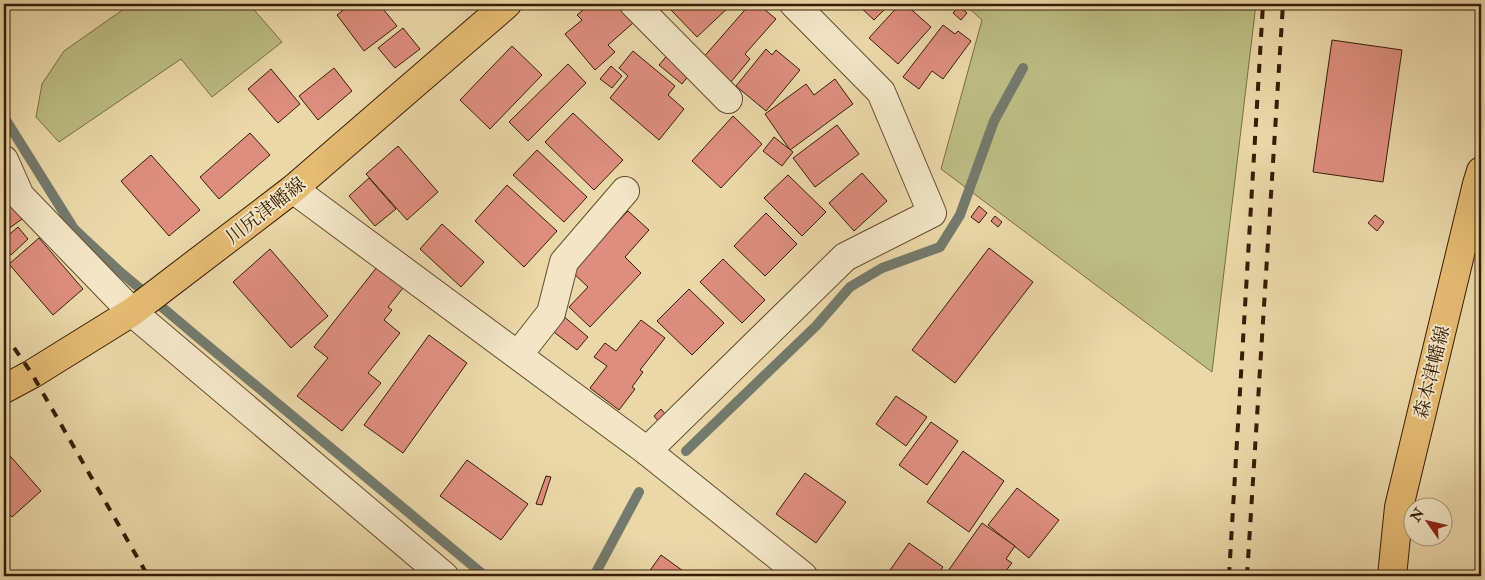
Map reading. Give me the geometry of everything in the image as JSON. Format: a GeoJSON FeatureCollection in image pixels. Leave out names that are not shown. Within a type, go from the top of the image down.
{"type":"FeatureCollection","features":[{"type":"Feature","properties":{"kind":"main road","name":"川尻津幡線"},"geometry":{"type":"LineString","coordinates":[[4,390],[136,309],[293,189],[506,4]]}},
{"type":"Feature","properties":{"kind":"main road","name":"森本津幡線"},"geometry":{"type":"LineString","coordinates":[[1392,576],[1399,507],[1476,184],[1481,171]]}},
{"type":"Feature","properties":{"kind":"street"},"geometry":{"type":"LineString","coordinates":[[634,4],[728,99]]}},
{"type":"Feature","properties":{"kind":"street"},"geometry":{"type":"LineString","coordinates":[[647,451],[845,257],[932,213],[881,92],[794,4]]}},
{"type":"Feature","properties":{"kind":"street"},"geometry":{"type":"LineString","coordinates":[[4,160],[20,196],[136,309],[444,576]]}},
{"type":"Feature","properties":{"kind":"street"},"geometry":{"type":"LineString","coordinates":[[293,189],[647,451],[803,576]]}},
{"type":"Feature","properties":{"kind":"street"},"geometry":{"type":"LineString","coordinates":[[518,355],[552,314],[564,262],[626,191]]}},
{"type":"Feature","properties":{"kind":"green space"},"geometry":{"type":"Polygon","coordinates":[[[131,4],[249,4],[282,42],[212,97],[181,59],[59,142],[36,117],[42,84],[64,51],[131,4]]]}},
{"type":"Feature","properties":{"kind":"green space"},"geometry":{"type":"Polygon","coordinates":[[[964,4],[1256,4],[1212,372],[941,169],[982,20],[964,4]]]}},
{"type":"Feature","properties":{"kind":"building"},"geometry":{"type":"Polygon","coordinates":[[[351,4],[379,4],[397,26],[364,51],[337,15],[351,4]]]}},
{"type":"Feature","properties":{"kind":"building"},"geometry":{"type":"Polygon","coordinates":[[[590,4],[617,4],[633,23],[608,45],[615,52],[595,70],[565,34],[582,20],[577,15],[590,4]]]}},
{"type":"Feature","properties":{"kind":"building"},"geometry":{"type":"Polygon","coordinates":[[[678,4],[732,4],[697,37],[671,10],[678,4]]]}},
{"type":"Feature","properties":{"kind":"building"},"geometry":{"type":"Polygon","coordinates":[[[750,4],[758,4],[776,19],[745,54],[750,59],[730,83],[702,59],[750,4]]]}},
{"type":"Feature","properties":{"kind":"building"},"geometry":{"type":"Polygon","coordinates":[[[857,4],[890,4],[874,20],[857,4]]]}},
{"type":"Feature","properties":{"kind":"building"},"geometry":{"type":"Polygon","coordinates":[[[900,4],[905,4],[931,27],[898,64],[869,38],[900,4]]]}},
{"type":"Feature","properties":{"kind":"building"},"geometry":{"type":"Polygon","coordinates":[[[959,6],[967,13],[961,20],[953,13],[959,6]]]}},
{"type":"Feature","properties":{"kind":"building"},"geometry":{"type":"Polygon","coordinates":[[[943,25],[955,34],[958,31],[971,41],[943,79],[932,71],[919,89],[903,77],[943,25]]]}},
{"type":"Feature","properties":{"kind":"building"},"geometry":{"type":"Polygon","coordinates":[[[403,28],[420,49],[395,68],[378,48],[403,28]]]}},
{"type":"Feature","properties":{"kind":"building"},"geometry":{"type":"Polygon","coordinates":[[[1332,40],[1402,50],[1383,182],[1313,172],[1332,40]]]}},
{"type":"Feature","properties":{"kind":"building"},"geometry":{"type":"Polygon","coordinates":[[[512,46],[542,75],[490,129],[460,100],[512,46]]]}},
{"type":"Feature","properties":{"kind":"building"},"geometry":{"type":"Polygon","coordinates":[[[766,49],[772,55],[776,50],[800,70],[766,111],[736,86],[766,49]]]}},
{"type":"Feature","properties":{"kind":"building"},"geometry":{"type":"Polygon","coordinates":[[[633,51],[675,86],[668,95],[684,109],[659,140],[610,98],[628,76],[619,68],[633,51]]]}},
{"type":"Feature","properties":{"kind":"building"},"geometry":{"type":"Polygon","coordinates":[[[670,52],[692,71],[682,84],[659,65],[670,52]]]}},
{"type":"Feature","properties":{"kind":"building"},"geometry":{"type":"Polygon","coordinates":[[[568,64],[586,83],[528,141],[509,122],[568,64]]]}},
{"type":"Feature","properties":{"kind":"building"},"geometry":{"type":"Polygon","coordinates":[[[611,66],[622,76],[612,88],[600,79],[611,66]]]}},
{"type":"Feature","properties":{"kind":"building"},"geometry":{"type":"Polygon","coordinates":[[[334,68],[352,91],[318,120],[299,96],[334,68]]]}},
{"type":"Feature","properties":{"kind":"building"},"geometry":{"type":"Polygon","coordinates":[[[271,69],[300,104],[278,123],[248,89],[271,69]]]}},
{"type":"Feature","properties":{"kind":"building"},"geometry":{"type":"Polygon","coordinates":[[[835,79],[853,104],[790,150],[765,114],[806,84],[814,95],[835,79]]]}},
{"type":"Feature","properties":{"kind":"building"},"geometry":{"type":"Polygon","coordinates":[[[573,113],[623,160],[594,190],[545,142],[573,113]]]}},
{"type":"Feature","properties":{"kind":"building"},"geometry":{"type":"Polygon","coordinates":[[[733,116],[762,144],[721,188],[692,161],[733,116]]]}},
{"type":"Feature","properties":{"kind":"building"},"geometry":{"type":"Polygon","coordinates":[[[837,125],[859,154],[815,187],[793,158],[837,125]]]}},
{"type":"Feature","properties":{"kind":"building"},"geometry":{"type":"Polygon","coordinates":[[[250,133],[270,155],[219,199],[200,177],[250,133]]]}},
{"type":"Feature","properties":{"kind":"building"},"geometry":{"type":"Polygon","coordinates":[[[774,137],[793,152],[782,166],[763,151],[774,137]]]}},
{"type":"Feature","properties":{"kind":"building"},"geometry":{"type":"Polygon","coordinates":[[[398,146],[438,192],[407,220],[366,174],[398,146]]]}},
{"type":"Feature","properties":{"kind":"building"},"geometry":{"type":"Polygon","coordinates":[[[537,150],[587,197],[564,222],[513,175],[537,150]]]}},
{"type":"Feature","properties":{"kind":"building"},"geometry":{"type":"Polygon","coordinates":[[[151,155],[200,210],[169,236],[121,181],[151,155]]]}},
{"type":"Feature","properties":{"kind":"building"},"geometry":{"type":"Polygon","coordinates":[[[862,173],[887,201],[854,231],[829,203],[862,173]]]}},
{"type":"Feature","properties":{"kind":"building"},"geometry":{"type":"Polygon","coordinates":[[[788,175],[826,212],[802,236],[764,198],[788,175]]]}},
{"type":"Feature","properties":{"kind":"building"},"geometry":{"type":"Polygon","coordinates":[[[369,178],[396,209],[375,226],[349,196],[369,178]]]}},
{"type":"Feature","properties":{"kind":"building"},"geometry":{"type":"Polygon","coordinates":[[[507,185],[557,231],[524,267],[475,221],[507,185]]]}},
{"type":"Feature","properties":{"kind":"building"},"geometry":{"type":"Polygon","coordinates":[[[4,195],[22,219],[4,232],[4,195]]]}},
{"type":"Feature","properties":{"kind":"building"},"geometry":{"type":"Polygon","coordinates":[[[979,206],[987,213],[979,223],[971,217],[979,206]]]}},
{"type":"Feature","properties":{"kind":"building"},"geometry":{"type":"Polygon","coordinates":[[[628,211],[649,230],[625,257],[641,273],[590,327],[569,307],[588,287],[571,271],[628,211]]]}},
{"type":"Feature","properties":{"kind":"building"},"geometry":{"type":"Polygon","coordinates":[[[766,213],[797,244],[765,276],[734,246],[766,213]]]}},
{"type":"Feature","properties":{"kind":"building"},"geometry":{"type":"Polygon","coordinates":[[[1375,215],[1384,222],[1377,231],[1368,223],[1375,215]]]}},
{"type":"Feature","properties":{"kind":"building"},"geometry":{"type":"Polygon","coordinates":[[[995,216],[1002,222],[998,227],[991,221],[995,216]]]}},
{"type":"Feature","properties":{"kind":"building"},"geometry":{"type":"Polygon","coordinates":[[[442,224],[484,262],[461,287],[420,249],[442,224]]]}},
{"type":"Feature","properties":{"kind":"building"},"geometry":{"type":"Polygon","coordinates":[[[18,227],[28,239],[11,255],[4,247],[4,239],[18,227]]]}},
{"type":"Feature","properties":{"kind":"building"},"geometry":{"type":"Polygon","coordinates":[[[39,238],[83,289],[53,315],[9,264],[39,238]]]}},
{"type":"Feature","properties":{"kind":"building"},"geometry":{"type":"Polygon","coordinates":[[[989,248],[1033,282],[955,383],[912,350],[989,248]]]}},
{"type":"Feature","properties":{"kind":"building"},"geometry":{"type":"Polygon","coordinates":[[[270,249],[328,316],[291,348],[233,282],[270,249]]]}},
{"type":"Feature","properties":{"kind":"building"},"geometry":{"type":"Polygon","coordinates":[[[723,259],[765,300],[742,323],[700,282],[723,259]]]}},
{"type":"Feature","properties":{"kind":"building"},"geometry":{"type":"Polygon","coordinates":[[[377,267],[403,288],[388,307],[392,310],[384,320],[400,333],[368,373],[381,383],[342,431],[297,396],[328,358],[314,347],[377,267]]]}},
{"type":"Feature","properties":{"kind":"building"},"geometry":{"type":"Polygon","coordinates":[[[689,289],[724,323],[692,355],[657,321],[689,289]]]}},
{"type":"Feature","properties":{"kind":"building"},"geometry":{"type":"Polygon","coordinates":[[[562,315],[588,337],[577,350],[550,329],[562,315]]]}},
{"type":"Feature","properties":{"kind":"building"},"geometry":{"type":"Polygon","coordinates":[[[641,320],[665,338],[640,370],[643,372],[632,387],[635,389],[619,410],[590,388],[607,366],[594,357],[605,343],[616,351],[641,320]]]}},
{"type":"Feature","properties":{"kind":"building"},"geometry":{"type":"Polygon","coordinates":[[[429,335],[467,363],[403,453],[364,425],[429,335]]]}},
{"type":"Feature","properties":{"kind":"building"},"geometry":{"type":"Polygon","coordinates":[[[896,396],[927,417],[906,446],[876,424],[896,396]]]}},
{"type":"Feature","properties":{"kind":"building"},"geometry":{"type":"Polygon","coordinates":[[[661,409],[666,415],[659,422],[654,416],[661,409]]]}},
{"type":"Feature","properties":{"kind":"building"},"geometry":{"type":"Polygon","coordinates":[[[931,422],[958,441],[927,485],[899,465],[931,422]]]}},
{"type":"Feature","properties":{"kind":"building"},"geometry":{"type":"Polygon","coordinates":[[[4,449],[41,491],[12,517],[4,508],[4,449]]]}},
{"type":"Feature","properties":{"kind":"building"},"geometry":{"type":"Polygon","coordinates":[[[963,451],[1004,481],[969,532],[927,502],[963,451]]]}},
{"type":"Feature","properties":{"kind":"building"},"geometry":{"type":"Polygon","coordinates":[[[467,460],[528,504],[501,540],[440,496],[467,460]]]}},
{"type":"Feature","properties":{"kind":"building"},"geometry":{"type":"Polygon","coordinates":[[[805,473],[846,502],[816,543],[776,514],[805,473]]]}},
{"type":"Feature","properties":{"kind":"building"},"geometry":{"type":"Polygon","coordinates":[[[546,476],[551,477],[542,505],[536,504],[546,476]]]}},
{"type":"Feature","properties":{"kind":"building"},"geometry":{"type":"Polygon","coordinates":[[[1017,488],[1059,520],[1029,558],[988,525],[1017,488]]]}},
{"type":"Feature","properties":{"kind":"building"},"geometry":{"type":"Polygon","coordinates":[[[982,523],[1015,546],[1006,559],[1012,563],[1002,576],[956,576],[948,571],[982,523]]]}},
{"type":"Feature","properties":{"kind":"building"},"geometry":{"type":"Polygon","coordinates":[[[909,543],[943,567],[936,576],[886,576],[909,543]]]}},
{"type":"Feature","properties":{"kind":"building"},"geometry":{"type":"Polygon","coordinates":[[[661,555],[690,576],[646,576],[661,555]]]}},
{"type":"Feature","properties":{"kind":"waterway"},"geometry":{"type":"LineString","coordinates":[[686,451],[816,326],[850,287],[882,268],[940,247],[960,215],[994,121],[1023,68]]}},
{"type":"Feature","properties":{"kind":"waterway"},"geometry":{"type":"LineString","coordinates":[[4,117],[74,229],[118,270],[485,576]]}},
{"type":"Feature","properties":{"kind":"waterway"},"geometry":{"type":"LineString","coordinates":[[594,576],[639,492]]}},
{"type":"Feature","properties":{"kind":"railway"},"geometry":{"type":"LineString","coordinates":[[1229,576],[1263,4]]}},
{"type":"Feature","properties":{"kind":"railway"},"geometry":{"type":"LineString","coordinates":[[1247,576],[1283,4]]}},
{"type":"Feature","properties":{"kind":"railway"},"geometry":{"type":"LineString","coordinates":[[4,333],[32,374],[148,576]]}}]}
